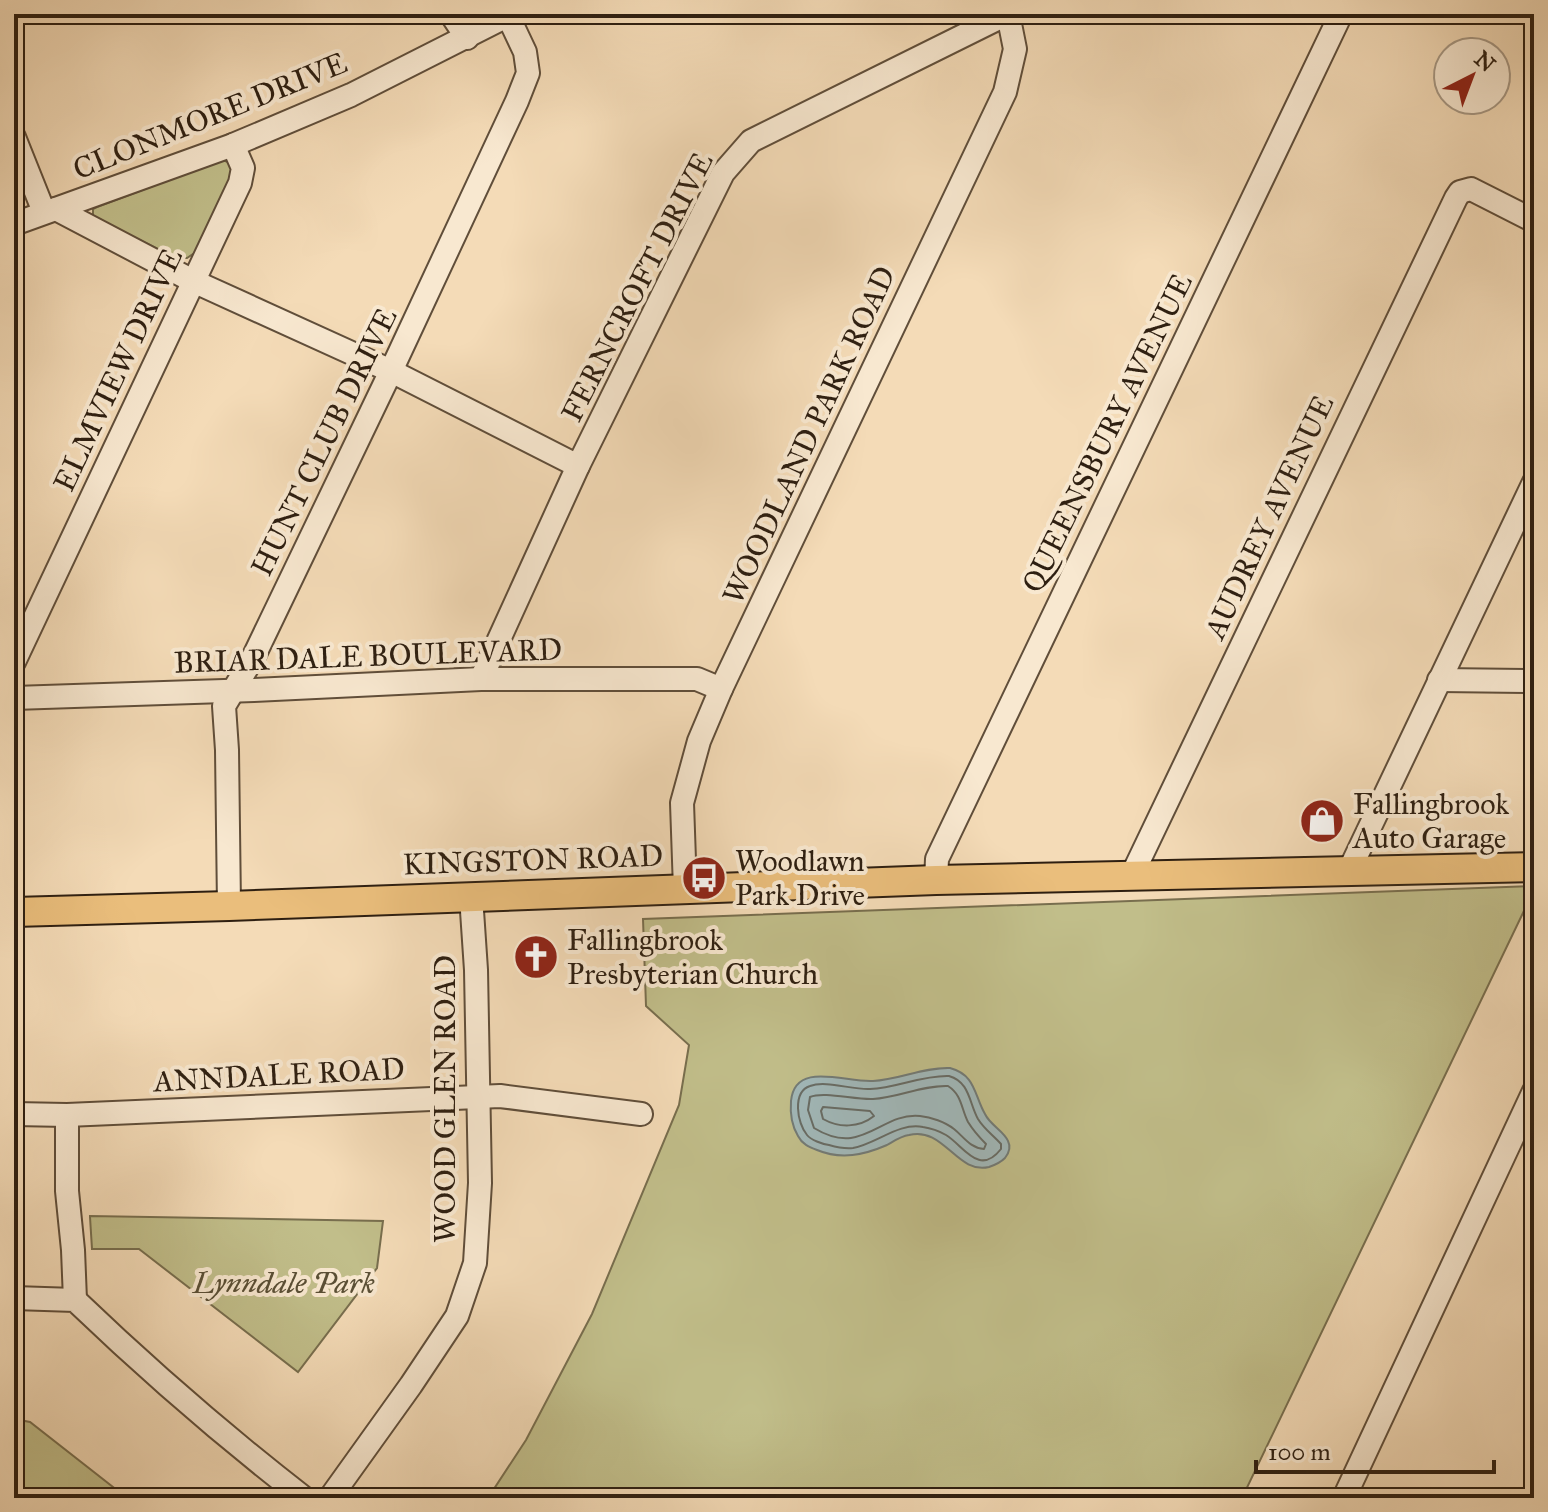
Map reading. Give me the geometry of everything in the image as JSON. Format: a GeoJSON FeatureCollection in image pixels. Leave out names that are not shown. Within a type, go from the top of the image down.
{"type":"FeatureCollection","features":[{"type":"Feature","properties":{"kind":"main road","name":"KINGSTON ROAD"},"geometry":{"type":"LineString","coordinates":[[14,912],[936,880],[1534,867]]}},
{"type":"Feature","properties":{"kind":"street"},"geometry":{"type":"LineString","coordinates":[[451,14],[467,38]]}},
{"type":"Feature","properties":{"kind":"street","name":"FERNCROFT DRIVE"},"geometry":{"type":"LineString","coordinates":[[481,679],[578,466],[723,173],[751,141],[1008,14]]}},
{"type":"Feature","properties":{"kind":"street","name":"WOODLAND PARK ROAD"},"geometry":{"type":"LineString","coordinates":[[685,889],[682,803],[699,741],[1005,92],[1015,49],[1008,14]]}},
{"type":"Feature","properties":{"kind":"street","name":"QUEENSBURY AVENUE"},"geometry":{"type":"LineString","coordinates":[[936,880],[937,859],[1341,14]]}},
{"type":"Feature","properties":{"kind":"street","name":"CLONMORE DRIVE"},"geometry":{"type":"LineString","coordinates":[[14,224],[233,145],[351,95],[509,15]]}},
{"type":"Feature","properties":{"kind":"street","name":"HUNT CLUB DRIVE"},"geometry":{"type":"LineString","coordinates":[[229,906],[224,706],[254,656],[517,101],[528,73],[525,52],[509,15]]}},
{"type":"Feature","properties":{"kind":"street"},"geometry":{"type":"LineString","coordinates":[[14,137],[50,211],[193,281],[391,371],[578,466]]}},
{"type":"Feature","properties":{"kind":"street","name":"ELMVIEW DRIVE"},"geometry":{"type":"LineString","coordinates":[[14,662],[242,179],[243,168],[233,145]]}},
{"type":"Feature","properties":{"kind":"street","name":"AUDREY AVENUE"},"geometry":{"type":"LineString","coordinates":[[1132,875],[1460,192],[1476,190],[1534,221]]}},
{"type":"Feature","properties":{"kind":"street"},"geometry":{"type":"LineString","coordinates":[[1349,871],[1439,680],[1529,503],[1534,482]]}},
{"type":"Feature","properties":{"kind":"street","name":"BRIAR DALE BOULEVARD"},"geometry":{"type":"LineString","coordinates":[[14,698],[481,679],[697,679],[721,689]]}},
{"type":"Feature","properties":{"kind":"street"},"geometry":{"type":"LineString","coordinates":[[1439,680],[1534,681]]}},
{"type":"Feature","properties":{"kind":"street","name":"WOOD GLEN ROAD"},"geometry":{"type":"LineString","coordinates":[[330,1498],[457,1316],[475,1263],[480,1183],[476,970],[471,896]]}},
{"type":"Feature","properties":{"kind":"street"},"geometry":{"type":"LineString","coordinates":[[1344,1498],[1534,1091]]}},
{"type":"Feature","properties":{"kind":"street","name":"ANNDALE ROAD"},"geometry":{"type":"LineString","coordinates":[[14,1114],[67,1115],[500,1096],[641,1114]]}},
{"type":"Feature","properties":{"kind":"street"},"geometry":{"type":"LineString","coordinates":[[67,1115],[67,1191],[75,1300]]}},
{"type":"Feature","properties":{"kind":"street"},"geometry":{"type":"LineString","coordinates":[[14,1298],[75,1300],[144,1366],[304,1498]]}},
{"type":"Feature","properties":{"kind":"green space"},"geometry":{"type":"Polygon","coordinates":[[[222,160],[231,163],[232,175],[196,252],[187,258],[176,258],[93,217],[93,209],[97,207],[222,160]]]}},
{"type":"Feature","properties":{"kind":"green space"},"geometry":{"type":"Polygon","coordinates":[[[1534,886],[1242,1498],[488,1498],[526,1440],[592,1314],[679,1105],[689,1045],[646,1006],[643,919],[1534,886]]]}},
{"type":"Feature","properties":{"kind":"green space","name":"Lynndale Park"},"geometry":{"type":"Polygon","coordinates":[[[90,1216],[383,1221],[377,1268],[298,1372],[139,1249],[92,1249],[90,1216]]]}},
{"type":"Feature","properties":{"kind":"green space"},"geometry":{"type":"Polygon","coordinates":[[[14,1419],[30,1422],[127,1498],[14,1498],[14,1419]]]}},
{"type":"Feature","properties":{"kind":"water"},"geometry":{"type":"Polygon","coordinates":[[[950,1068],[970,1081],[987,1118],[1008,1141],[1008,1154],[996,1164],[978,1168],[968,1164],[932,1137],[921,1134],[903,1136],[861,1154],[835,1155],[806,1145],[794,1128],[791,1101],[795,1088],[812,1077],[873,1081],[950,1068]]]}},
{"type":"Feature","properties":{"kind":"place","name":"Fallingbrook Auto Garage"},"geometry":{"type":"Point","coordinates":[1322,821]}},
{"type":"Feature","properties":{"kind":"place","name":"Woodlawn Park Drive"},"geometry":{"type":"Point","coordinates":[704,878]}},
{"type":"Feature","properties":{"kind":"place","name":"Fallingbrook Presbyterian Church"},"geometry":{"type":"Point","coordinates":[536,957]}}]}
